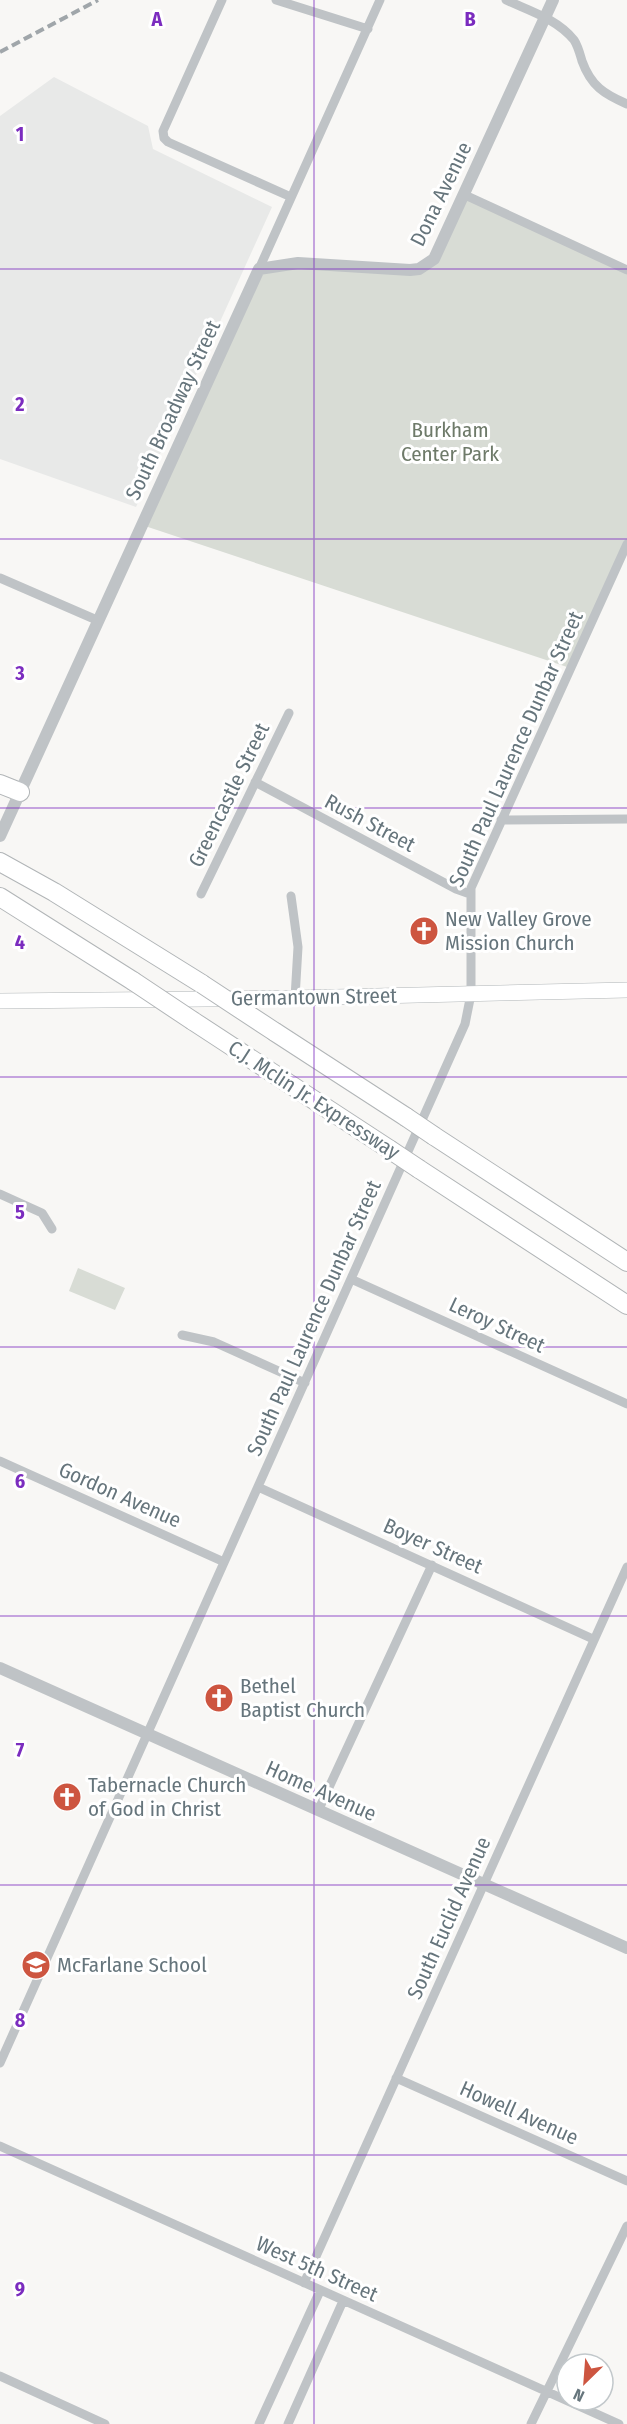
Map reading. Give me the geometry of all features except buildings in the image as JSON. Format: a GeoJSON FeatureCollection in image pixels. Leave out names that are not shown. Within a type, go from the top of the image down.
{"type":"FeatureCollection","features":[{"type":"Feature","properties":{"kind":"highway"},"geometry":{"type":"LineString","coordinates":[[0,784],[20,792]]}},
{"type":"Feature","properties":{"kind":"highway","name":"C.J. Mclin Jr. Expressway"},"geometry":{"type":"LineString","coordinates":[[2,853],[54,892],[202,984],[627,1262]]}},
{"type":"Feature","properties":{"kind":"highway","name":"C.J. Mclin Jr. Expressway"},"geometry":{"type":"LineString","coordinates":[[0,897],[133,981],[627,1305]]}},
{"type":"Feature","properties":{"kind":"main road","name":"Germantown Street"},"geometry":{"type":"LineString","coordinates":[[0,1001],[295,998],[627,990]]}},
{"type":"Feature","properties":{"kind":"street"},"geometry":{"type":"LineString","coordinates":[[222,0],[164,130],[164,138],[168,142],[291,197]]}},
{"type":"Feature","properties":{"kind":"street"},"geometry":{"type":"LineString","coordinates":[[276,0],[368,29]]}},
{"type":"Feature","properties":{"kind":"street","name":"South Broadway Street"},"geometry":{"type":"LineString","coordinates":[[2,853],[20,792],[380,0]]}},
{"type":"Feature","properties":{"kind":"street"},"geometry":{"type":"LineString","coordinates":[[506,0],[560,27],[576,43],[586,73],[594,85],[627,104]]}},
{"type":"Feature","properties":{"kind":"street"},"geometry":{"type":"LineString","coordinates":[[544,18],[553,0]]}},
{"type":"Feature","properties":{"kind":"street","name":"Dona Avenue"},"geometry":{"type":"LineString","coordinates":[[259,269],[298,263],[419,268],[437,255],[544,18]]}},
{"type":"Feature","properties":{"kind":"street"},"geometry":{"type":"LineString","coordinates":[[465,195],[627,270]]}},
{"type":"Feature","properties":{"kind":"street","name":"South Paul Laurence Dunbar Street"},"geometry":{"type":"LineString","coordinates":[[0,2063],[149,1735],[465,1024],[471,994],[470,894],[501,820],[627,544]]}},
{"type":"Feature","properties":{"kind":"street"},"geometry":{"type":"LineString","coordinates":[[0,578],[99,621]]}},
{"type":"Feature","properties":{"kind":"street","name":"Greencastle Street"},"geometry":{"type":"LineString","coordinates":[[201,894],[289,712]]}},
{"type":"Feature","properties":{"kind":"street","name":"Rush Street"},"geometry":{"type":"LineString","coordinates":[[255,782],[456,889],[470,894]]}},
{"type":"Feature","properties":{"kind":"street"},"geometry":{"type":"LineString","coordinates":[[501,820],[627,819]]}},
{"type":"Feature","properties":{"kind":"street"},"geometry":{"type":"LineString","coordinates":[[291,896],[298,947],[295,998]]}},
{"type":"Feature","properties":{"kind":"street"},"geometry":{"type":"LineString","coordinates":[[0,1194],[42,1213],[52,1229]]}},
{"type":"Feature","properties":{"kind":"street","name":"Leroy Street"},"geometry":{"type":"LineString","coordinates":[[351,1279],[627,1404]]}},
{"type":"Feature","properties":{"kind":"street"},"geometry":{"type":"LineString","coordinates":[[182,1335],[214,1342],[305,1383]]}},
{"type":"Feature","properties":{"kind":"street","name":"Gordon Avenue"},"geometry":{"type":"LineString","coordinates":[[0,1461],[224,1562]]}},
{"type":"Feature","properties":{"kind":"street","name":"Boyer Street"},"geometry":{"type":"LineString","coordinates":[[258,1487],[593,1639]]}},
{"type":"Feature","properties":{"kind":"street"},"geometry":{"type":"LineString","coordinates":[[318,1810],[432,1565]]}},
{"type":"Feature","properties":{"kind":"street","name":"South Euclid Avenue"},"geometry":{"type":"LineString","coordinates":[[304,2283],[627,1567]]}},
{"type":"Feature","properties":{"kind":"street","name":"Home Avenue"},"geometry":{"type":"LineString","coordinates":[[0,1668],[627,1948]]}},
{"type":"Feature","properties":{"kind":"street","name":"Howell Avenue"},"geometry":{"type":"LineString","coordinates":[[396,2078],[627,2181]]}},
{"type":"Feature","properties":{"kind":"street","name":"West 5th Street"},"geometry":{"type":"LineString","coordinates":[[0,2146],[619,2424]]}},
{"type":"Feature","properties":{"kind":"street"},"geometry":{"type":"LineString","coordinates":[[531,2424],[627,2226]]}},
{"type":"Feature","properties":{"kind":"street"},"geometry":{"type":"LineString","coordinates":[[259,2424],[320,2290]]}},
{"type":"Feature","properties":{"kind":"street"},"geometry":{"type":"LineString","coordinates":[[288,2424],[343,2301]]}},
{"type":"Feature","properties":{"kind":"street"},"geometry":{"type":"LineString","coordinates":[[0,2376],[105,2424]]}},
{"type":"Feature","properties":{"kind":"shaded area"},"geometry":{"type":"Polygon","coordinates":[[[54,77],[148,126],[153,149],[272,207],[136,507],[0,459],[0,116],[54,77]]]}},
{"type":"Feature","properties":{"kind":"green space","name":"Burkham Center Park"},"geometry":{"type":"Polygon","coordinates":[[[465,195],[627,270],[627,544],[570,668],[142,525],[259,269],[276,266],[410,270],[429,263],[465,195]]]}},
{"type":"Feature","properties":{"kind":"green space"},"geometry":{"type":"Polygon","coordinates":[[[78,1268],[125,1288],[115,1310],[69,1291],[78,1268]]]}},
{"type":"Feature","properties":{"kind":"railway"},"geometry":{"type":"LineString","coordinates":[[0,52],[98,0]]}},
{"type":"Feature","properties":{"kind":"place","name":"New Valley Grove Mission Church"},"geometry":{"type":"Point","coordinates":[424,931]}},
{"type":"Feature","properties":{"kind":"place","name":"Bethel Baptist Church"},"geometry":{"type":"Point","coordinates":[219,1698]}},
{"type":"Feature","properties":{"kind":"place","name":"Tabernacle Church of God in Christ"},"geometry":{"type":"Point","coordinates":[67,1797]}},
{"type":"Feature","properties":{"kind":"place","name":"McFarlane School"},"geometry":{"type":"Point","coordinates":[36,1965]}}]}
